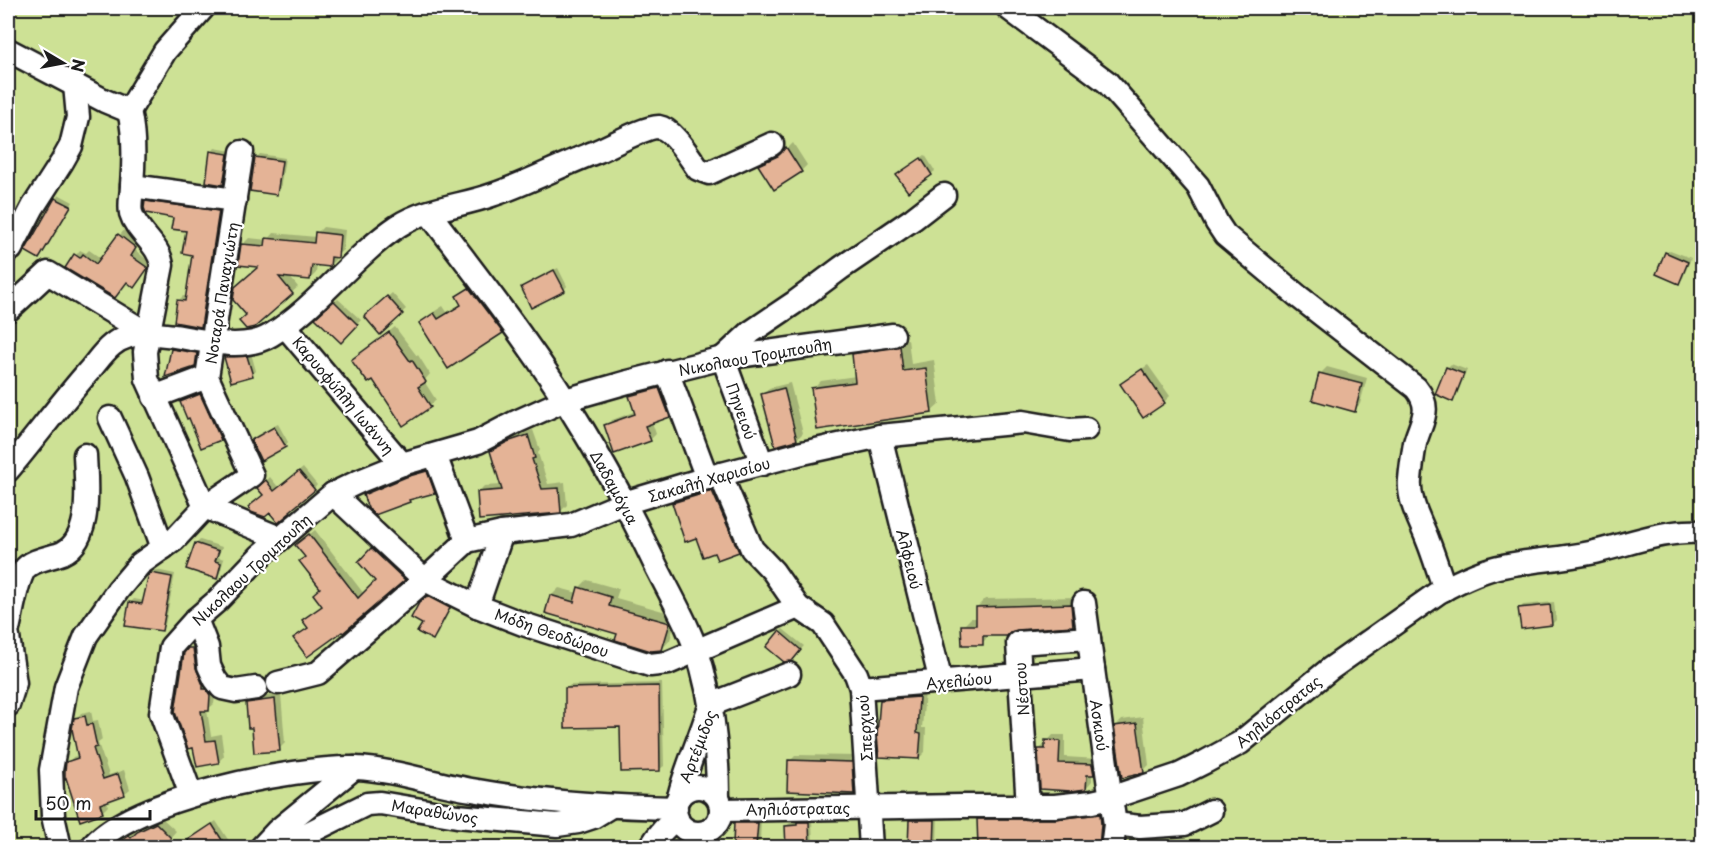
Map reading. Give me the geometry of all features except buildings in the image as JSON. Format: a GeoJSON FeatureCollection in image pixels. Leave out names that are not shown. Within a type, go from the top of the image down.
{"type":"FeatureCollection","features":[{"type":"Feature","properties":{"kind":"street"},"geometry":{"type":"LineString","coordinates":[[203,8],[165,51],[129,111],[133,135],[130,210],[136,224],[160,254],[162,265],[145,352],[147,379],[205,507],[272,535]]}},
{"type":"Feature","properties":{"kind":"street"},"geometry":{"type":"LineString","coordinates":[[1008,8],[1107,82],[1198,186],[1225,235],[1299,297],[1416,388],[1425,405],[1425,415],[1416,442],[1409,482],[1413,504],[1445,589]]}},
{"type":"Feature","properties":{"kind":"street"},"geometry":{"type":"LineString","coordinates":[[8,50],[129,111]]}},
{"type":"Feature","properties":{"kind":"street"},"geometry":{"type":"LineString","coordinates":[[11,249],[33,207],[71,146],[78,117],[75,85]]}},
{"type":"Feature","properties":{"kind":"street"},"geometry":{"type":"LineString","coordinates":[[8,470],[82,378],[112,345],[126,337],[148,333],[234,344],[259,341],[285,326],[379,241],[415,216],[504,191],[649,128],[663,128],[672,134],[698,169],[704,173],[709,173],[772,144]]}},
{"type":"Feature","properties":{"kind":"street","name":"Νοταρά Παναγιώτη"},"geometry":{"type":"LineString","coordinates":[[205,507],[252,475],[207,377],[242,152]]}},
{"type":"Feature","properties":{"kind":"street"},"geometry":{"type":"LineString","coordinates":[[132,186],[235,200]]}},
{"type":"Feature","properties":{"kind":"street"},"geometry":{"type":"LineString","coordinates":[[723,358],[751,333],[944,195]]}},
{"type":"Feature","properties":{"kind":"street","name":"Δαδαμόγια"},"geometry":{"type":"LineString","coordinates":[[429,213],[508,316],[565,400],[603,465],[680,612],[696,651],[706,685],[720,804]]}},
{"type":"Feature","properties":{"kind":"street"},"geometry":{"type":"LineString","coordinates":[[8,310],[48,273],[148,333]]}},
{"type":"Feature","properties":{"kind":"street","name":"Καρυοφύλλη Ιωάννη"},"geometry":{"type":"LineString","coordinates":[[285,326],[402,464]]}},
{"type":"Feature","properties":{"kind":"street","name":"Νικολαου Τρομπουλη"},"geometry":{"type":"LineString","coordinates":[[191,795],[161,713],[171,647],[260,556],[333,494],[402,464],[478,442],[565,400],[667,371],[723,358],[893,335]]}},
{"type":"Feature","properties":{"kind":"street","name":"Πηνειού"},"geometry":{"type":"LineString","coordinates":[[723,358],[762,464]]}},
{"type":"Feature","properties":{"kind":"street","name":"Σπερχιού"},"geometry":{"type":"LineString","coordinates":[[667,371],[714,476],[752,549],[773,572],[798,607],[823,624],[856,674],[861,688],[871,848]]}},
{"type":"Feature","properties":{"kind":"street"},"geometry":{"type":"LineString","coordinates":[[154,397],[207,377]]}},
{"type":"Feature","properties":{"kind":"street"},"geometry":{"type":"LineString","coordinates":[[110,418],[137,477],[163,548]]}},
{"type":"Feature","properties":{"kind":"street","name":"Σακαλή Χαρισίου"},"geometry":{"type":"LineString","coordinates":[[467,541],[502,533],[571,525],[624,504],[714,476],[837,444],[880,436],[1023,422],[1055,428],[1086,429]]}},
{"type":"Feature","properties":{"kind":"street","name":"Αλφειού"},"geometry":{"type":"LineString","coordinates":[[880,436],[941,682]]}},
{"type":"Feature","properties":{"kind":"street"},"geometry":{"type":"LineString","coordinates":[[8,629],[20,579],[25,568],[39,560],[65,553],[80,536],[86,497],[85,455]]}},
{"type":"Feature","properties":{"kind":"street"},"geometry":{"type":"LineString","coordinates":[[278,683],[318,673],[467,541],[435,455]]}},
{"type":"Feature","properties":{"kind":"street","name":"Μόδη Θεοδώρου"},"geometry":{"type":"LineString","coordinates":[[333,494],[425,580],[477,606],[523,624],[650,665],[668,663],[798,607]]}},
{"type":"Feature","properties":{"kind":"street"},"geometry":{"type":"LineString","coordinates":[[60,848],[53,816],[51,770],[68,679],[86,636],[99,615],[140,564],[174,540],[205,507]]}},
{"type":"Feature","properties":{"kind":"street","name":"Αηλιόστρατας"},"geometry":{"type":"LineString","coordinates":[[720,804],[1028,807],[1072,805],[1110,798],[1179,775],[1240,743],[1330,669],[1445,589],[1484,571],[1502,566],[1575,556],[1678,532],[1702,532]]}},
{"type":"Feature","properties":{"kind":"street"},"geometry":{"type":"LineString","coordinates":[[477,606],[502,533]]}},
{"type":"Feature","properties":{"kind":"street","name":"Ασκιού"},"geometry":{"type":"LineString","coordinates":[[1084,603],[1115,824],[1112,848]]}},
{"type":"Feature","properties":{"kind":"street"},"geometry":{"type":"LineString","coordinates":[[196,619],[207,647],[215,680],[222,688],[236,691],[256,688]]}},
{"type":"Feature","properties":{"kind":"street"},"geometry":{"type":"LineString","coordinates":[[8,637],[15,683],[8,705]]}},
{"type":"Feature","properties":{"kind":"street","name":"Νέστου"},"geometry":{"type":"LineString","coordinates":[[1028,807],[1018,643],[1089,638]]}},
{"type":"Feature","properties":{"kind":"street","name":"Αχελώου"},"geometry":{"type":"LineString","coordinates":[[861,688],[1093,669]]}},
{"type":"Feature","properties":{"kind":"street","name":"Αρτέμιδος"},"geometry":{"type":"LineString","coordinates":[[650,848],[677,808],[684,777],[702,733],[710,705],[789,674]]}},
{"type":"Feature","properties":{"kind":"street"},"geometry":{"type":"LineString","coordinates":[[262,848],[277,831],[354,768]]}},
{"type":"Feature","properties":{"kind":"street","name":"Αηλιόστρατας"},"geometry":{"type":"LineString","coordinates":[[91,848],[113,829],[137,816],[191,795],[301,771],[354,768],[385,770],[437,784],[496,794],[611,806],[677,808]]}},
{"type":"Feature","properties":{"kind":"street","name":"Αηλιόστρατας"},"geometry":{"type":"LineString","coordinates":[[691,788],[707,788],[720,804],[720,817],[710,829],[695,832],[681,825],[677,808],[691,788]]}},
{"type":"Feature","properties":{"kind":"street","name":"Μαραθώνος"},"geometry":{"type":"LineString","coordinates":[[262,848],[292,841],[367,804],[380,803],[457,816],[556,825],[593,817],[611,806]]}},
{"type":"Feature","properties":{"kind":"street"},"geometry":{"type":"LineString","coordinates":[[1115,824],[1140,827],[1185,824],[1211,811]]}},
{"type":"Feature","properties":{"kind":"green space"},"geometry":{"type":"Polygon","coordinates":[[[8,8],[1702,8],[1702,847],[8,847],[8,8]]]}}]}
